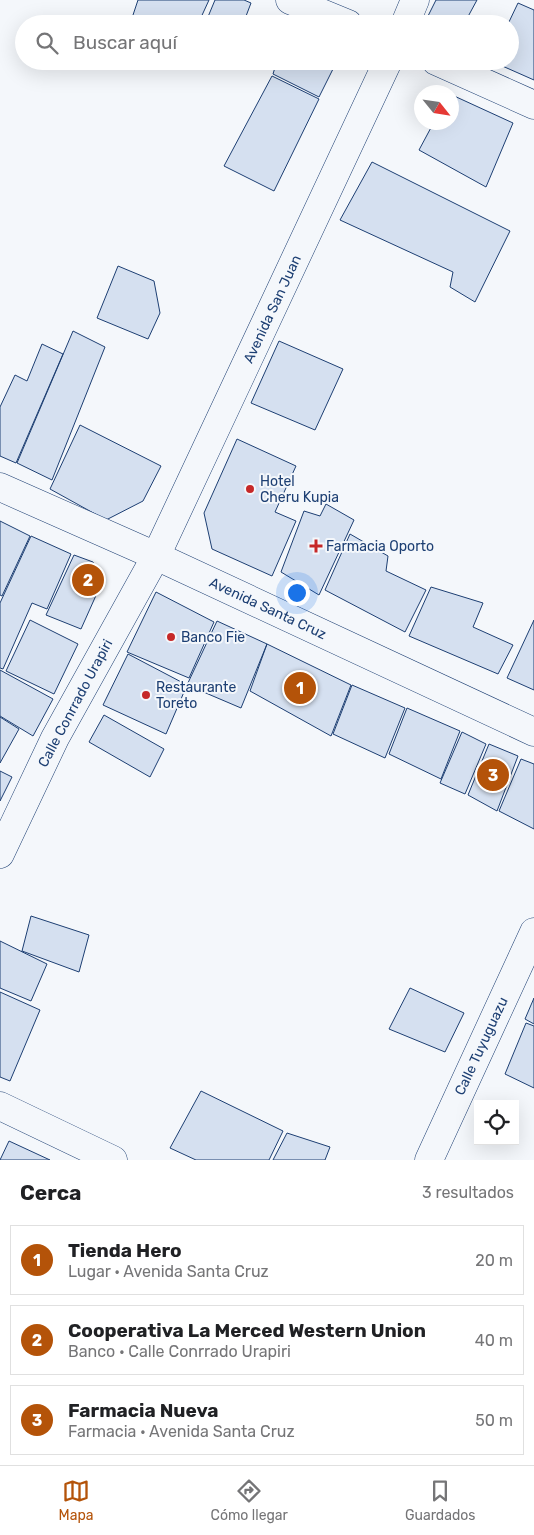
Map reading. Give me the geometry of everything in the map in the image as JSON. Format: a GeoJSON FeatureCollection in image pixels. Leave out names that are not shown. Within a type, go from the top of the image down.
{"type":"FeatureCollection","features":[{"type":"Feature","properties":{"kind":"street"},"geometry":{"type":"LineString","coordinates":[[290,0],[326,15]]}},
{"type":"Feature","properties":{"kind":"street"},"geometry":{"type":"LineString","coordinates":[[409,15],[416,0]]}},
{"type":"Feature","properties":{"kind":"street","name":"Avenida San Juan"},"geometry":{"type":"LineString","coordinates":[[156,556],[384,70]]}},
{"type":"Feature","properties":{"kind":"street"},"geometry":{"type":"LineString","coordinates":[[456,70],[534,105]]}},
{"type":"Feature","properties":{"kind":"street","name":"Avenida Santa Cruz"},"geometry":{"type":"LineString","coordinates":[[0,487],[156,556],[534,732]]}},
{"type":"Feature","properties":{"kind":"street","name":"Calle Conrrado Urapiri"},"geometry":{"type":"LineString","coordinates":[[0,854],[55,738],[156,556]]}},
{"type":"Feature","properties":{"kind":"street","name":"Calle Tuyuguazu"},"geometry":{"type":"LineString","coordinates":[[429,1160],[534,932]]}},
{"type":"Feature","properties":{"kind":"street"},"geometry":{"type":"LineString","coordinates":[[0,1106],[113,1160]]}},
{"type":"Feature","properties":{"kind":"building"},"geometry":{"type":"Polygon","coordinates":[[[138,0],[209,0],[202,15],[133,15],[138,0]]]}},
{"type":"Feature","properties":{"kind":"building"},"geometry":{"type":"Polygon","coordinates":[[[215,0],[244,0],[251,3],[246,15],[209,15],[215,0]]]}},
{"type":"Feature","properties":{"kind":"building"},"geometry":{"type":"Polygon","coordinates":[[[436,0],[477,0],[469,15],[428,15],[436,0]]]}},
{"type":"Feature","properties":{"kind":"building"},"geometry":{"type":"Polygon","coordinates":[[[518,3],[534,10],[534,80],[511,70],[519,70],[519,15],[512,15],[518,3]]]}},
{"type":"Feature","properties":{"kind":"building"},"geometry":{"type":"Polygon","coordinates":[[[274,70],[332,70],[319,97],[273,74],[274,70]]]}},
{"type":"Feature","properties":{"kind":"building"},"geometry":{"type":"Polygon","coordinates":[[[272,76],[319,99],[274,191],[224,166],[272,76]]]}},
{"type":"Feature","properties":{"kind":"building"},"geometry":{"type":"Polygon","coordinates":[[[459,98],[513,123],[486,187],[419,150],[430,130],[459,130],[459,98]]]}},
{"type":"Feature","properties":{"kind":"building"},"geometry":{"type":"Polygon","coordinates":[[[372,162],[510,231],[475,302],[450,287],[453,272],[340,220],[372,162]]]}},
{"type":"Feature","properties":{"kind":"building"},"geometry":{"type":"Polygon","coordinates":[[[118,266],[154,281],[160,313],[148,339],[97,318],[118,266]]]}},
{"type":"Feature","properties":{"kind":"building"},"geometry":{"type":"Polygon","coordinates":[[[73,331],[105,347],[52,480],[17,463],[73,331]]]}},
{"type":"Feature","properties":{"kind":"building"},"geometry":{"type":"Polygon","coordinates":[[[279,341],[343,369],[315,430],[251,403],[279,341]]]}},
{"type":"Feature","properties":{"kind":"building"},"geometry":{"type":"Polygon","coordinates":[[[42,344],[63,354],[16,463],[0,456],[0,407],[15,375],[27,381],[42,344]]]}},
{"type":"Feature","properties":{"kind":"building"},"geometry":{"type":"Polygon","coordinates":[[[80,425],[161,466],[143,501],[106,520],[50,489],[80,425]]]}},
{"type":"Feature","properties":{"kind":"building","name":"Hotel Cheru Kupia"},"geometry":{"type":"Polygon","coordinates":[[[237,439],[296,466],[275,512],[296,521],[272,576],[212,549],[204,513],[237,439]]]}},
{"type":"Feature","properties":{"kind":"building","name":"Farmacia Oporto"},"geometry":{"type":"Polygon","coordinates":[[[326,504],[354,520],[319,595],[281,572],[304,511],[320,516],[326,504]]]}},
{"type":"Feature","properties":{"kind":"building"},"geometry":{"type":"Polygon","coordinates":[[[0,521],[30,536],[2,596],[0,595],[0,521]]]}},
{"type":"Feature","properties":{"kind":"building"},"geometry":{"type":"Polygon","coordinates":[[[350,534],[388,556],[386,571],[426,590],[405,632],[325,590],[350,534]]]}},
{"type":"Feature","properties":{"kind":"building"},"geometry":{"type":"Polygon","coordinates":[[[31,536],[71,554],[47,609],[32,603],[3,669],[0,668],[0,603],[31,536]]]}},
{"type":"Feature","properties":{"kind":"building"},"geometry":{"type":"Polygon","coordinates":[[[74,555],[93,562],[102,582],[81,629],[46,615],[74,555]]]}},
{"type":"Feature","properties":{"kind":"building"},"geometry":{"type":"Polygon","coordinates":[[[431,587],[483,603],[473,627],[513,645],[498,674],[409,636],[431,587]]]}},
{"type":"Feature","properties":{"kind":"building","name":"Banco Fie"},"geometry":{"type":"Polygon","coordinates":[[[156,592],[214,622],[189,678],[127,652],[156,592]]]}},
{"type":"Feature","properties":{"kind":"building"},"geometry":{"type":"Polygon","coordinates":[[[30,620],[78,644],[54,694],[6,671],[30,620]]]}},
{"type":"Feature","properties":{"kind":"building"},"geometry":{"type":"Polygon","coordinates":[[[534,620],[534,690],[507,678],[534,620]]]}},
{"type":"Feature","properties":{"kind":"building"},"geometry":{"type":"Polygon","coordinates":[[[217,621],[267,644],[241,708],[187,685],[217,621]]]}},
{"type":"Feature","properties":{"kind":"building"},"geometry":{"type":"Polygon","coordinates":[[[267,644],[351,685],[331,736],[250,691],[267,644]]]}},
{"type":"Feature","properties":{"kind":"building","name":"Restaurante Toreto"},"geometry":{"type":"Polygon","coordinates":[[[128,654],[187,685],[166,734],[103,705],[128,654]]]}},
{"type":"Feature","properties":{"kind":"building"},"geometry":{"type":"Polygon","coordinates":[[[0,670],[53,699],[33,736],[0,716],[0,670]]]}},
{"type":"Feature","properties":{"kind":"building"},"geometry":{"type":"Polygon","coordinates":[[[352,685],[405,708],[385,758],[333,734],[352,685]]]}},
{"type":"Feature","properties":{"kind":"building"},"geometry":{"type":"Polygon","coordinates":[[[407,708],[460,731],[441,779],[389,754],[407,708]]]}},
{"type":"Feature","properties":{"kind":"building"},"geometry":{"type":"Polygon","coordinates":[[[104,715],[164,749],[150,777],[89,742],[104,715]]]}},
{"type":"Feature","properties":{"kind":"building"},"geometry":{"type":"Polygon","coordinates":[[[0,717],[19,729],[0,763],[0,717]]]}},
{"type":"Feature","properties":{"kind":"building"},"geometry":{"type":"Polygon","coordinates":[[[462,732],[486,744],[465,794],[440,783],[462,732]]]}},
{"type":"Feature","properties":{"kind":"building"},"geometry":{"type":"Polygon","coordinates":[[[489,744],[518,756],[497,811],[468,795],[489,744]]]}},
{"type":"Feature","properties":{"kind":"building"},"geometry":{"type":"Polygon","coordinates":[[[521,759],[534,764],[534,829],[499,811],[521,759]]]}},
{"type":"Feature","properties":{"kind":"building"},"geometry":{"type":"Polygon","coordinates":[[[0,771],[12,777],[0,801],[0,771]]]}},
{"type":"Feature","properties":{"kind":"building"},"geometry":{"type":"Polygon","coordinates":[[[31,916],[89,935],[79,972],[22,951],[31,916]]]}},
{"type":"Feature","properties":{"kind":"building"},"geometry":{"type":"Polygon","coordinates":[[[0,941],[47,964],[31,1001],[0,988],[0,941]]]}},
{"type":"Feature","properties":{"kind":"building"},"geometry":{"type":"Polygon","coordinates":[[[410,988],[464,1013],[445,1052],[389,1029],[410,988]]]}},
{"type":"Feature","properties":{"kind":"building"},"geometry":{"type":"Polygon","coordinates":[[[0,992],[40,1010],[10,1081],[0,1077],[0,992]]]}},
{"type":"Feature","properties":{"kind":"building"},"geometry":{"type":"Polygon","coordinates":[[[534,998],[534,1024],[525,1019],[534,998]]]}},
{"type":"Feature","properties":{"kind":"building"},"geometry":{"type":"Polygon","coordinates":[[[526,1023],[534,1026],[534,1088],[505,1074],[526,1023]]]}},
{"type":"Feature","properties":{"kind":"building"},"geometry":{"type":"Polygon","coordinates":[[[201,1091],[283,1131],[269,1160],[196,1160],[170,1148],[201,1091]]]}},
{"type":"Feature","properties":{"kind":"building"},"geometry":{"type":"Polygon","coordinates":[[[287,1133],[330,1147],[325,1160],[273,1160],[287,1133]]]}},
{"type":"Feature","properties":{"kind":"building"},"geometry":{"type":"Polygon","coordinates":[[[9,1141],[50,1160],[0,1160],[9,1141]]]}},
{"type":"Feature","properties":{"kind":"place","name":"Hotel Cheru Kupia"},"geometry":{"type":"Point","coordinates":[250,489]}},
{"type":"Feature","properties":{"kind":"place","name":"Farmacia Oporto"},"geometry":{"type":"Point","coordinates":[316,546]}},
{"type":"Feature","properties":{"kind":"place","name":"Cooperativa La Merced Western Union"},"geometry":{"type":"Point","coordinates":[88,580]}},
{"type":"Feature","properties":{"kind":"place","name":"Banco Fie"},"geometry":{"type":"Point","coordinates":[171,637]}},
{"type":"Feature","properties":{"kind":"place","name":"Tienda Hero"},"geometry":{"type":"Point","coordinates":[300,688]}},
{"type":"Feature","properties":{"kind":"place","name":"Restaurante Toreto"},"geometry":{"type":"Point","coordinates":[146,695]}},
{"type":"Feature","properties":{"kind":"place","name":"Farmacia Nueva"},"geometry":{"type":"Point","coordinates":[493,775]}}]}
